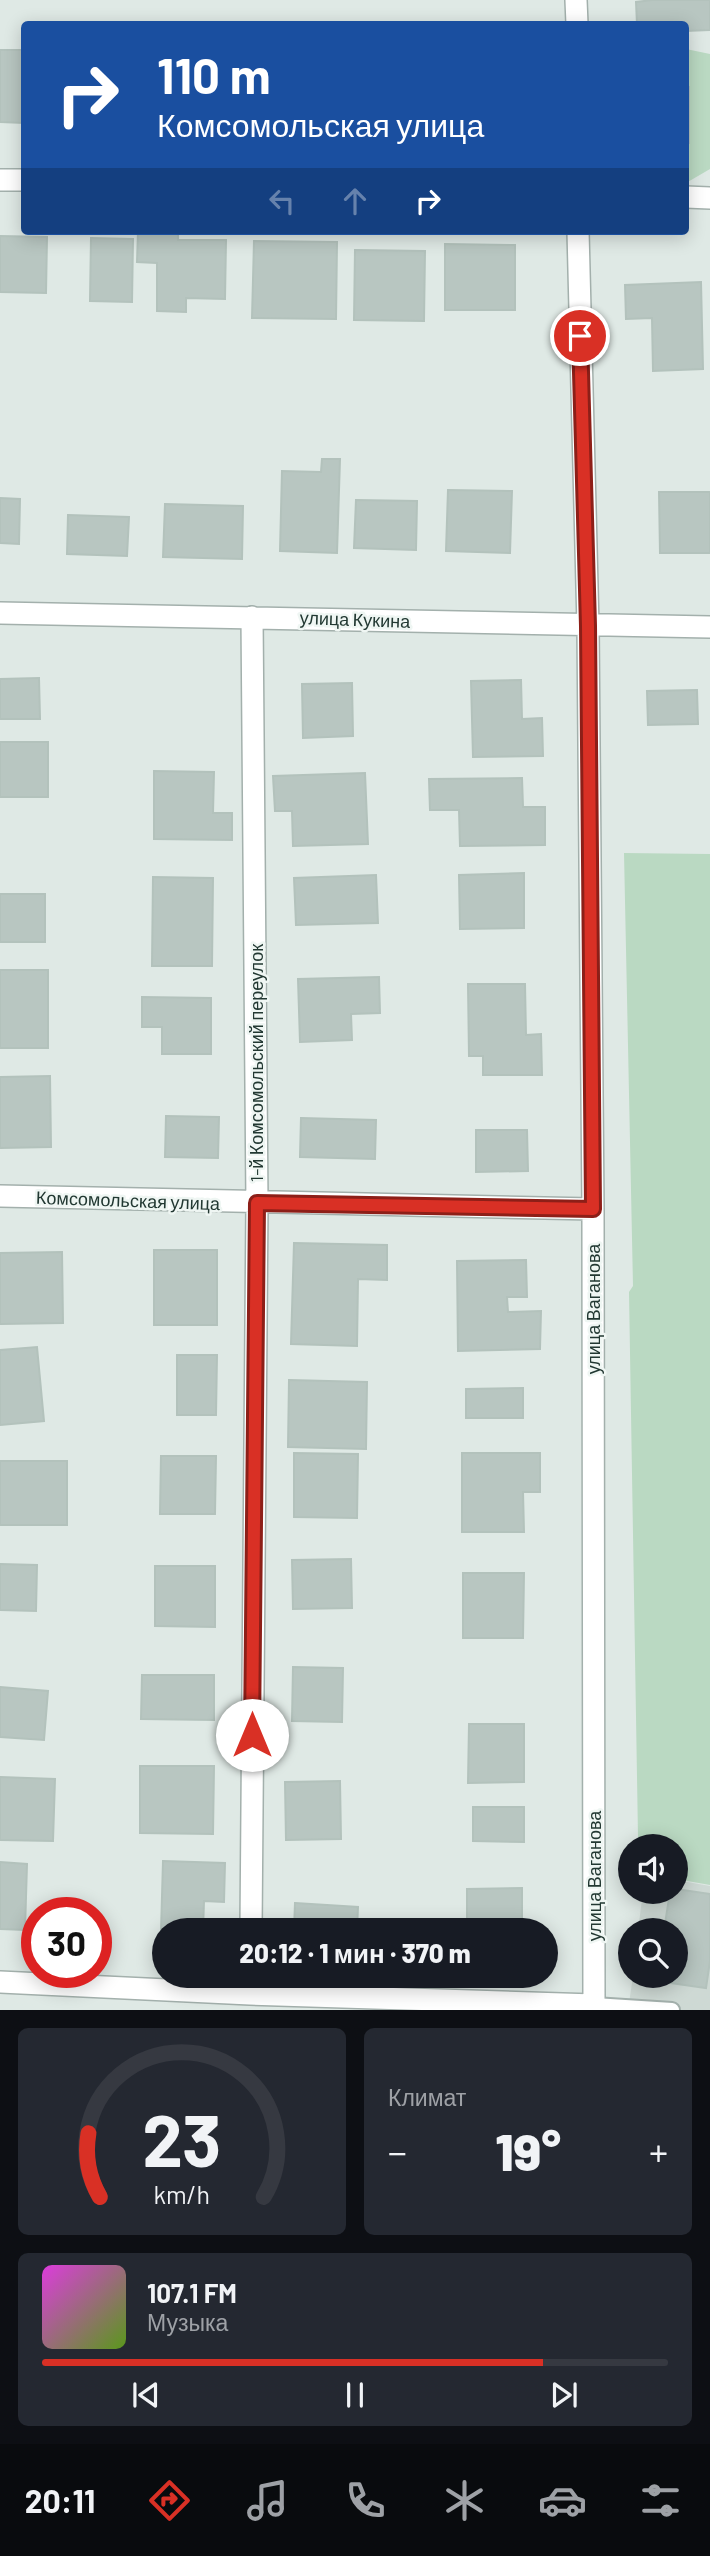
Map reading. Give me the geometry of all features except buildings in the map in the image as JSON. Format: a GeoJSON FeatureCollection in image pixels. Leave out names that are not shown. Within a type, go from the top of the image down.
{"type":"FeatureCollection","features":[{"type":"Feature","properties":{"kind":"street"},"geometry":{"type":"LineString","coordinates":[[576,0],[576,21]]}},
{"type":"Feature","properties":{"kind":"street"},"geometry":{"type":"LineString","coordinates":[[0,180],[21,180]]}},
{"type":"Feature","properties":{"kind":"street"},"geometry":{"type":"LineString","coordinates":[[689,197],[710,198]]}},
{"type":"Feature","properties":{"kind":"street","name":"улица Ваганова"},"geometry":{"type":"LineString","coordinates":[[578,235],[588,626],[593,1209],[594,2007]]}},
{"type":"Feature","properties":{"kind":"street","name":"улица Кукина"},"geometry":{"type":"LineString","coordinates":[[0,613],[710,627]]}},
{"type":"Feature","properties":{"kind":"street","name":"1-й Комсомольский переулок"},"geometry":{"type":"LineString","coordinates":[[251,1918],[257,1203],[252,617]]}},
{"type":"Feature","properties":{"kind":"street","name":"Комсомольская улица"},"geometry":{"type":"LineString","coordinates":[[0,1196],[593,1209]]}},
{"type":"Feature","properties":{"kind":"street"},"geometry":{"type":"LineString","coordinates":[[0,1982],[152,1984]]}},
{"type":"Feature","properties":{"kind":"street"},"geometry":{"type":"LineString","coordinates":[[297,1988],[594,2007]]}},
{"type":"Feature","properties":{"kind":"lane"},"geometry":{"type":"LineString","coordinates":[[594,2007],[672,2010]]}},
{"type":"Feature","properties":{"kind":"shaded area"},"geometry":{"type":"Polygon","coordinates":[[[688,1882],[710,1886],[710,2010],[628,2010],[631,1988],[688,1988],[688,1918],[640,1918],[641,1904],[688,1904],[688,1882]]]}},
{"type":"Feature","properties":{"kind":"green space"},"geometry":{"type":"Polygon","coordinates":[[[689,50],[710,54],[710,169],[689,181],[689,50]]]}},
{"type":"Feature","properties":{"kind":"green space"},"geometry":{"type":"Polygon","coordinates":[[[624,853],[710,854],[710,1885],[688,1881],[688,1834],[638,1834],[629,1292],[633,1286],[624,853]]]}},
{"type":"Feature","properties":{"kind":"route"},"geometry":{"type":"LineString","coordinates":[[252,1735],[257,1203],[593,1209],[588,626],[580,336]]}}]}
